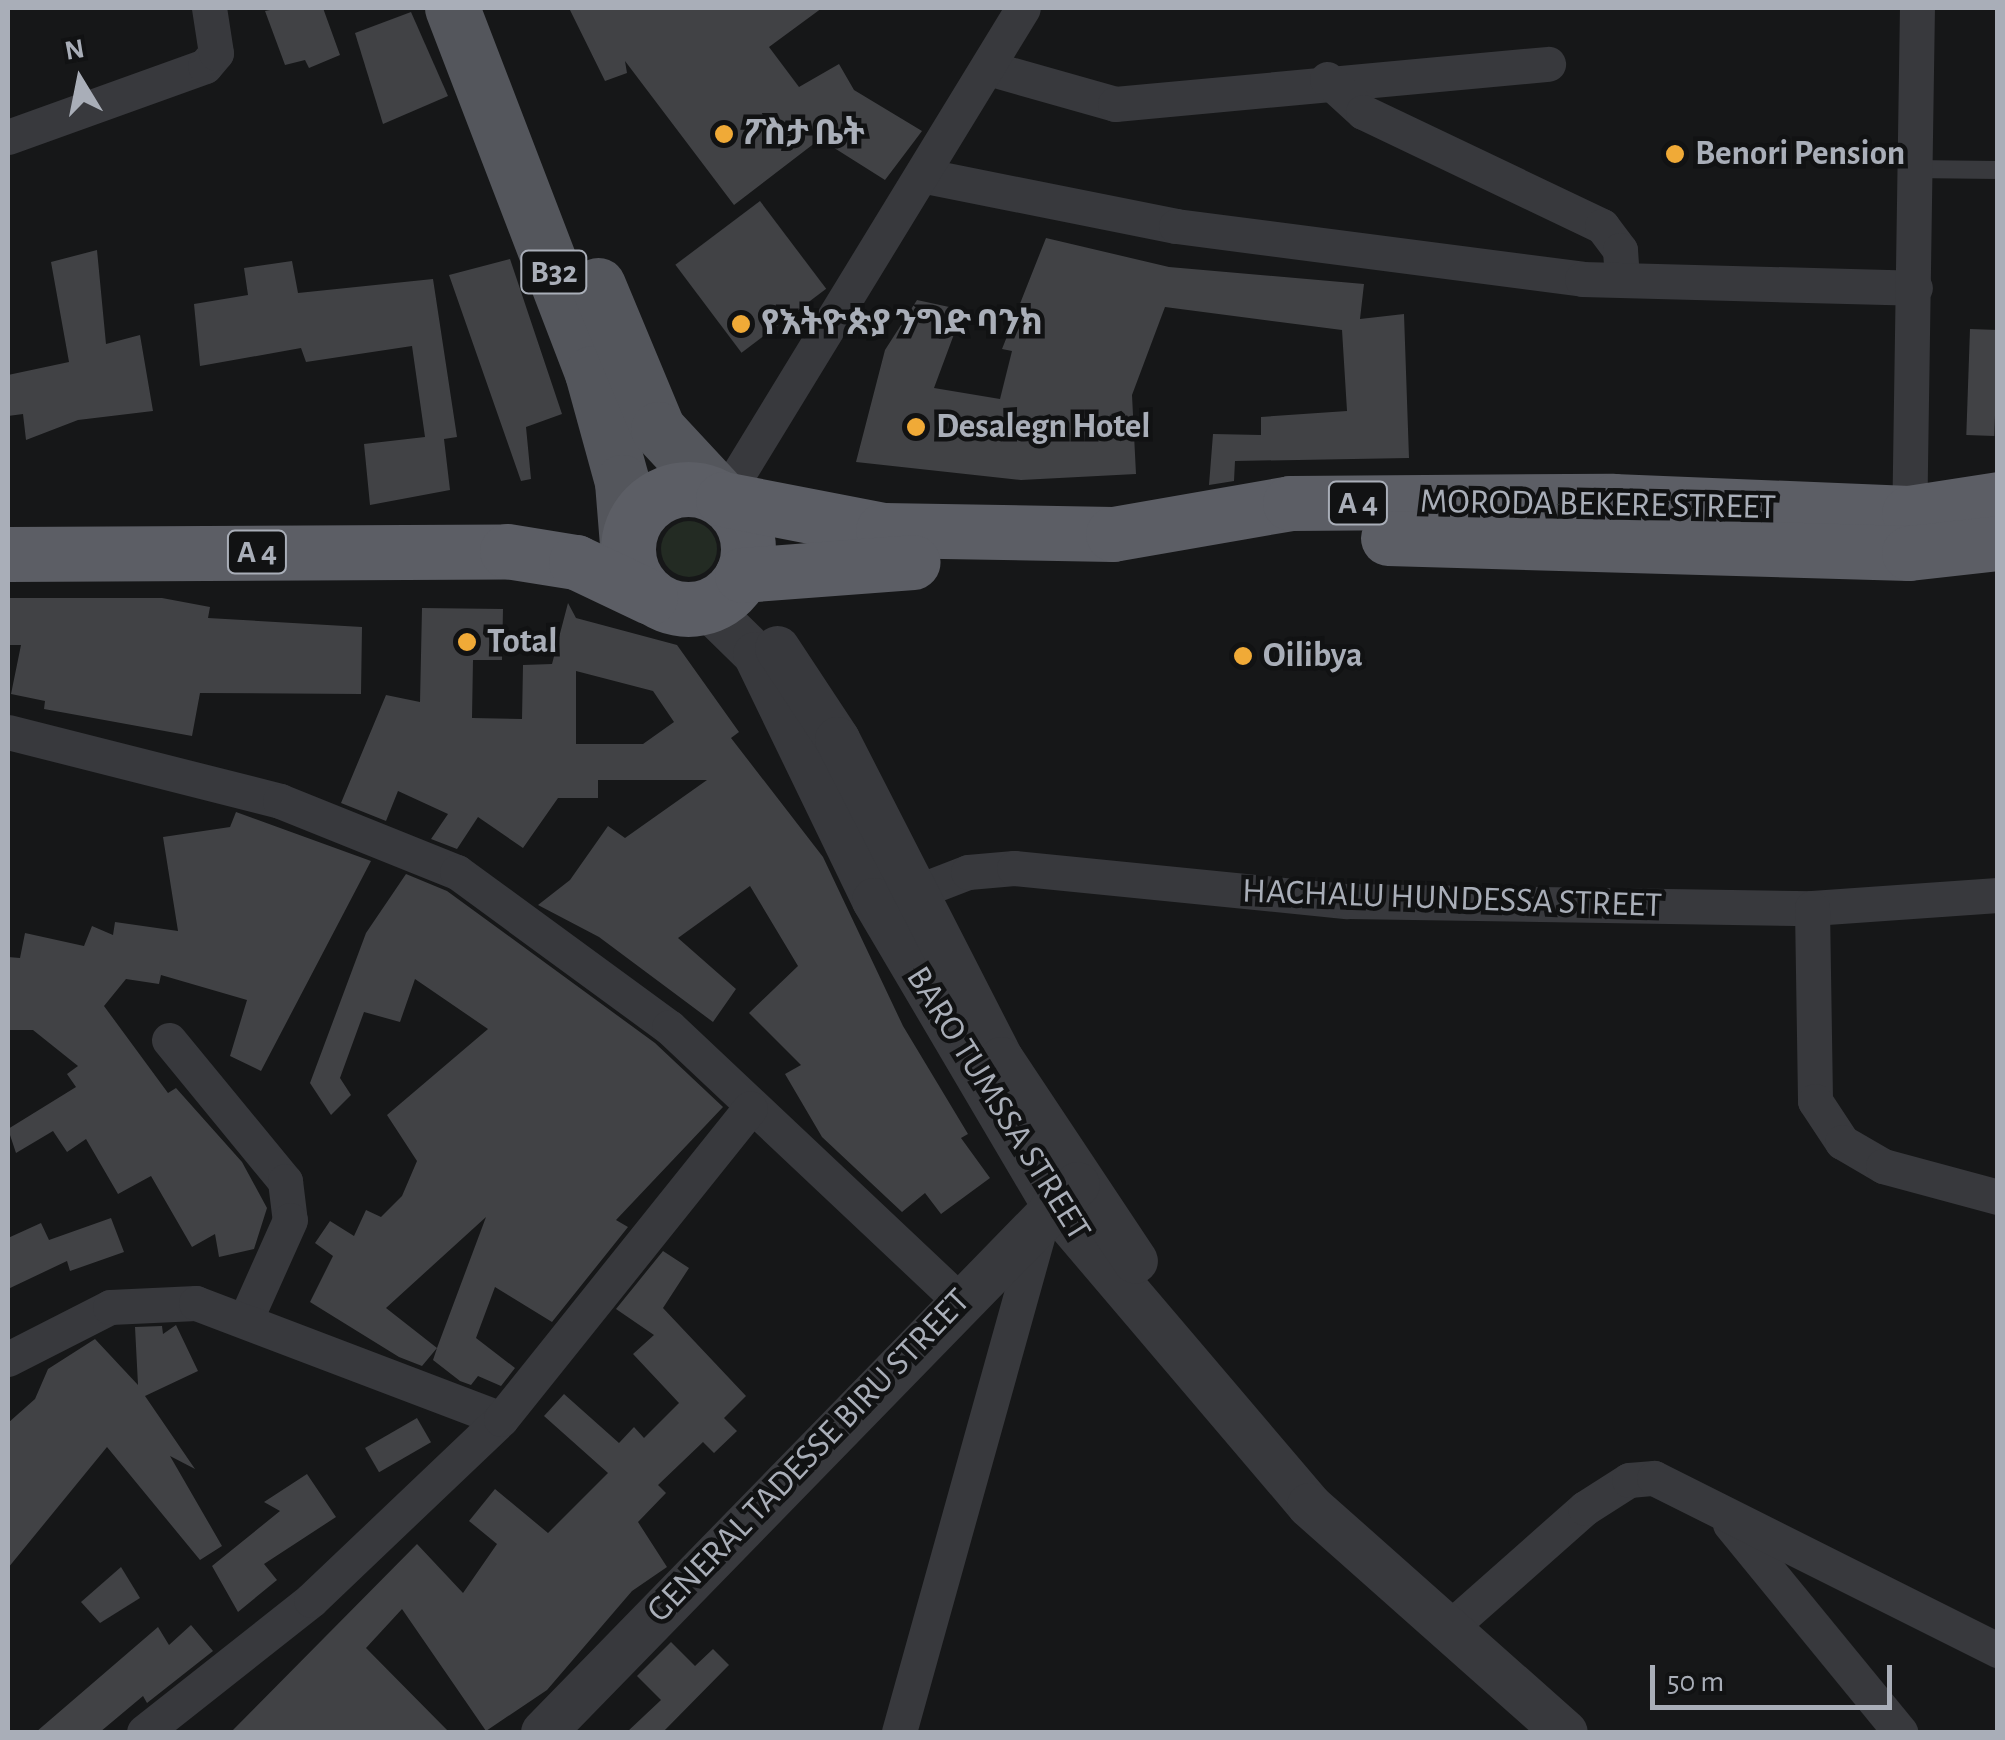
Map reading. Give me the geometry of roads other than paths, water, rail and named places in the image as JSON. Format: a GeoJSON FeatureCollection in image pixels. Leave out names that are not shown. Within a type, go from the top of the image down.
{"type":"FeatureCollection","features":[{"type":"Feature","properties":{"kind":"highway"},"geometry":{"type":"LineString","coordinates":[[638,516],[691,489],[722,500]]}},
{"type":"Feature","properties":{"kind":"highway","name":"MORODA BEKERE STREET"},"geometry":{"type":"LineString","coordinates":[[1909,533],[1998,498]]}},
{"type":"Feature","properties":{"kind":"highway","name":"MORODA BEKERE STREET"},"geometry":{"type":"LineString","coordinates":[[722,500],[883,530],[1115,548]]}},
{"type":"Feature","properties":{"kind":"highway","name":"B32"},"geometry":{"type":"LineString","coordinates":[[722,500],[746,533],[728,589]]}},
{"type":"Feature","properties":{"kind":"highway","name":"MORODA BEKERE STREET"},"geometry":{"type":"LineString","coordinates":[[728,589],[817,563],[1115,548],[1291,521],[1614,501],[1998,542]]}},
{"type":"Feature","properties":{"kind":"highway","name":"B32"},"geometry":{"type":"LineString","coordinates":[[638,516],[650,597]]}},
{"type":"Feature","properties":{"kind":"highway","name":"A 4"},"geometry":{"type":"LineString","coordinates":[[507,550],[638,516]]}},
{"type":"Feature","properties":{"kind":"highway","name":"A 4"},"geometry":{"type":"LineString","coordinates":[[8,554],[507,550],[576,562],[650,597]]}},
{"type":"Feature","properties":{"kind":"highway"},"geometry":{"type":"LineString","coordinates":[[650,597],[728,589]]}},
{"type":"Feature","properties":{"kind":"main road","name":"B32"},"geometry":{"type":"LineString","coordinates":[[452,8],[514,120]]}},
{"type":"Feature","properties":{"kind":"main road","name":"B32"},"geometry":{"type":"LineString","coordinates":[[483,8],[514,120],[570,265],[638,516]]}},
{"type":"Feature","properties":{"kind":"main road","name":"B32"},"geometry":{"type":"LineString","coordinates":[[570,265],[658,429],[722,500]]}},
{"type":"Feature","properties":{"kind":"street"},"geometry":{"type":"LineString","coordinates":[[8,137],[204,66],[216,53],[209,8]]}},
{"type":"Feature","properties":{"kind":"street"},"geometry":{"type":"LineString","coordinates":[[722,500],[926,176],[1023,8]]}},
{"type":"Feature","properties":{"kind":"street"},"geometry":{"type":"LineString","coordinates":[[1909,533],[1917,8]]}},
{"type":"Feature","properties":{"kind":"street"},"geometry":{"type":"LineString","coordinates":[[988,68],[1115,104],[1327,79],[1548,64]]}},
{"type":"Feature","properties":{"kind":"street"},"geometry":{"type":"LineString","coordinates":[[1327,79],[1362,112],[1602,226],[1620,250],[1622,277]]}},
{"type":"Feature","properties":{"kind":"street"},"geometry":{"type":"LineString","coordinates":[[926,176],[1176,226],[1622,277],[1915,288]]}},
{"type":"Feature","properties":{"kind":"street","name":"BARO TUMSSA STREET"},"geometry":{"type":"LineString","coordinates":[[728,589],[837,739],[1058,1200],[1195,1336],[1456,1622],[1495,1672]]}},
{"type":"Feature","properties":{"kind":"street","name":"BARO TUMSSA STREET"},"geometry":{"type":"LineString","coordinates":[[728,589],[755,654],[874,900],[1058,1200],[1308,1505],[1565,1732]]}},
{"type":"Feature","properties":{"kind":"street"},"geometry":{"type":"LineString","coordinates":[[8,732],[280,801],[457,872],[602,971],[959,1300]]}},
{"type":"Feature","properties":{"kind":"street","name":"HACHALU HUNDESSA STREET"},"geometry":{"type":"LineString","coordinates":[[911,894],[968,872],[1014,868],[1346,902],[1812,908],[1998,895]]}},
{"type":"Feature","properties":{"kind":"street"},"geometry":{"type":"LineString","coordinates":[[1812,908],[1815,1101],[1842,1142],[1883,1166],[1998,1197]]}},
{"type":"Feature","properties":{"kind":"street"},"geometry":{"type":"LineString","coordinates":[[169,1040],[285,1181],[290,1220],[247,1316]]}},
{"type":"Feature","properties":{"kind":"street"},"geometry":{"type":"LineString","coordinates":[[144,1732],[311,1600],[502,1419],[750,1108]]}},
{"type":"Feature","properties":{"kind":"street"},"geometry":{"type":"LineString","coordinates":[[899,1732],[1058,1200]]}},
{"type":"Feature","properties":{"kind":"street","name":"GENERAL TADESSE BIRU STREET"},"geometry":{"type":"LineString","coordinates":[[544,1732],[1058,1200]]}},
{"type":"Feature","properties":{"kind":"street"},"geometry":{"type":"LineString","coordinates":[[8,1359],[110,1307],[196,1303],[247,1316],[502,1419]]}},
{"type":"Feature","properties":{"kind":"street"},"geometry":{"type":"LineString","coordinates":[[1456,1622],[1629,1480],[1675,1483],[1721,1514],[1990,1637]]}},
{"type":"Feature","properties":{"kind":"street"},"geometry":{"type":"LineString","coordinates":[[1721,1514],[1900,1732]]}},
{"type":"Feature","properties":{"kind":"lane"},"geometry":{"type":"LineString","coordinates":[[1912,169],[1998,170]]}},
{"type":"Feature","properties":{"kind":"place","name":"ፖስታ ቤት"},"geometry":{"type":"Point","coordinates":[724,134]}},
{"type":"Feature","properties":{"kind":"place","name":"Benori Pension"},"geometry":{"type":"Point","coordinates":[1675,154]}},
{"type":"Feature","properties":{"kind":"place","name":"የእትዮጵያ ንግድ ባንክ"},"geometry":{"type":"Point","coordinates":[741,324]}},
{"type":"Feature","properties":{"kind":"place","name":"Desalegn Hotel"},"geometry":{"type":"Point","coordinates":[916,427]}},
{"type":"Feature","properties":{"kind":"place","name":"Total"},"geometry":{"type":"Point","coordinates":[467,642]}},
{"type":"Feature","properties":{"kind":"place","name":"Oilibya"},"geometry":{"type":"Point","coordinates":[1243,656]}}]}
